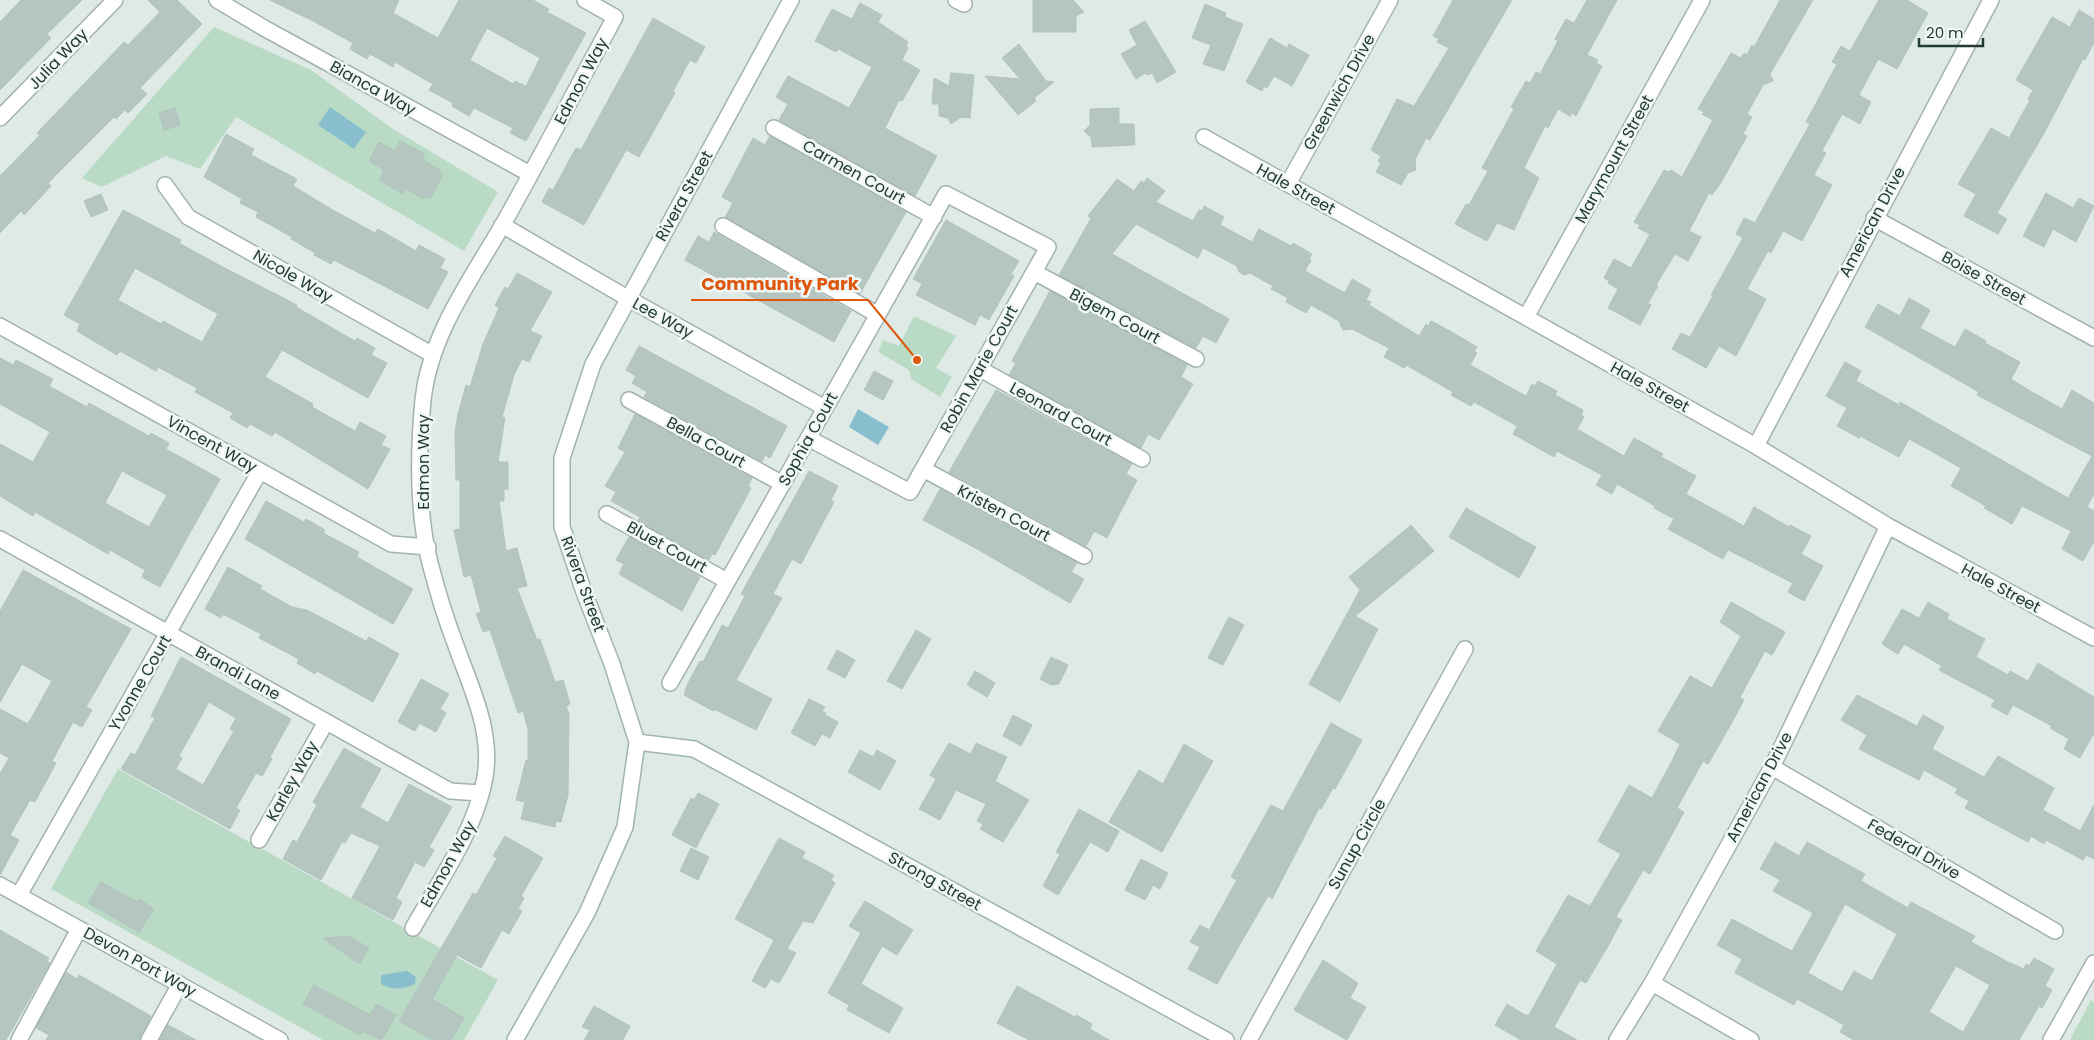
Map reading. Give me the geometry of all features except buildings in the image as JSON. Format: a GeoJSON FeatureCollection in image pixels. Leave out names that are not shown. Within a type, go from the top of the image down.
{"type":"FeatureCollection","features":[{"type":"Feature","properties":{"kind":"street","name":"Julia Way"},"geometry":{"type":"LineString","coordinates":[[0,118],[115,0]]}},
{"type":"Feature","properties":{"kind":"street","name":"Bianca Way"},"geometry":{"type":"LineString","coordinates":[[217,0],[264,28],[530,174]]}},
{"type":"Feature","properties":{"kind":"street","name":"Edmon Way"},"geometry":{"type":"LineString","coordinates":[[413,928],[474,818],[485,776],[486,744],[478,707],[453,640],[430,562],[422,508],[421,453],[424,398],[433,355],[447,320],[502,225],[615,17],[585,0]]}},
{"type":"Feature","properties":{"kind":"street","name":"Rivera Street"},"geometry":{"type":"LineString","coordinates":[[515,1040],[587,913],[625,827],[637,742],[612,664],[584,592],[562,527],[562,458],[594,364],[791,0]]}},
{"type":"Feature","properties":{"kind":"street","name":"Greenwich Drive"},"geometry":{"type":"LineString","coordinates":[[1288,184],[1390,0]]}},
{"type":"Feature","properties":{"kind":"street","name":"Marymount Street"},"geometry":{"type":"LineString","coordinates":[[1526,317],[1702,0]]}},
{"type":"Feature","properties":{"kind":"street","name":"American Drive"},"geometry":{"type":"LineString","coordinates":[[1756,446],[1874,218],[1991,0]]}},
{"type":"Feature","properties":{"kind":"street","name":"Carmen Court"},"geometry":{"type":"LineString","coordinates":[[774,128],[934,217]]}},
{"type":"Feature","properties":{"kind":"street","name":"Hale Street"},"geometry":{"type":"LineString","coordinates":[[1204,137],[1756,446],[1888,526],[2094,638]]}},
{"type":"Feature","properties":{"kind":"street","name":"Nicole Way"},"geometry":{"type":"LineString","coordinates":[[165,185],[188,217],[433,355]]}},
{"type":"Feature","properties":{"kind":"street","name":"Sophia Court"},"geometry":{"type":"LineString","coordinates":[[670,683],[946,194]]}},
{"type":"Feature","properties":{"kind":"street","name":"Robin Marie Court"},"geometry":{"type":"LineString","coordinates":[[808,438],[910,492],[980,369],[1048,247],[946,194]]}},
{"type":"Feature","properties":{"kind":"street","name":"Boise Street"},"geometry":{"type":"LineString","coordinates":[[1874,218],[2094,338]]}},
{"type":"Feature","properties":{"kind":"street","name":"Lee Way"},"geometry":{"type":"LineString","coordinates":[[502,225],[628,299],[825,408]]}},
{"type":"Feature","properties":{"kind":"street"},"geometry":{"type":"LineString","coordinates":[[723,226],[878,315]]}},
{"type":"Feature","properties":{"kind":"street","name":"Bigem Court"},"geometry":{"type":"LineString","coordinates":[[1034,272],[1196,359]]}},
{"type":"Feature","properties":{"kind":"street","name":"Vincent Way"},"geometry":{"type":"LineString","coordinates":[[0,326],[391,544],[428,548]]}},
{"type":"Feature","properties":{"kind":"street","name":"Leonard Court"},"geometry":{"type":"LineString","coordinates":[[980,369],[1142,459]]}},
{"type":"Feature","properties":{"kind":"street","name":"Bella Court"},"geometry":{"type":"LineString","coordinates":[[629,400],[783,484]]}},
{"type":"Feature","properties":{"kind":"street","name":"Kristen Court"},"geometry":{"type":"LineString","coordinates":[[923,469],[1084,556]]}},
{"type":"Feature","properties":{"kind":"street","name":"Yvonne Court"},"geometry":{"type":"LineString","coordinates":[[19,895],[260,470]]}},
{"type":"Feature","properties":{"kind":"street","name":"Bluet Court"},"geometry":{"type":"LineString","coordinates":[[607,514],[727,581]]}},
{"type":"Feature","properties":{"kind":"street","name":"American Drive"},"geometry":{"type":"LineString","coordinates":[[1617,1040],[1652,983],[1772,767],[1888,526]]}},
{"type":"Feature","properties":{"kind":"street","name":"Brandi Lane"},"geometry":{"type":"LineString","coordinates":[[0,540],[450,791],[480,793]]}},
{"type":"Feature","properties":{"kind":"street","name":"Sunup Circle"},"geometry":{"type":"LineString","coordinates":[[1249,1040],[1464,649]]}},
{"type":"Feature","properties":{"kind":"street","name":"Karley Way"},"geometry":{"type":"LineString","coordinates":[[259,840],[326,722]]}},
{"type":"Feature","properties":{"kind":"street","name":"Strong Street"},"geometry":{"type":"LineString","coordinates":[[637,742],[694,749],[1226,1040]]}},
{"type":"Feature","properties":{"kind":"street","name":"Federal Drive"},"geometry":{"type":"LineString","coordinates":[[1772,767],[2055,931]]}},
{"type":"Feature","properties":{"kind":"street","name":"Devon Port Way"},"geometry":{"type":"LineString","coordinates":[[0,884],[279,1040]]}},
{"type":"Feature","properties":{"kind":"street"},"geometry":{"type":"LineString","coordinates":[[19,1040],[79,928]]}},
{"type":"Feature","properties":{"kind":"street"},"geometry":{"type":"LineString","coordinates":[[2051,1040],[2094,963]]}},
{"type":"Feature","properties":{"kind":"street"},"geometry":{"type":"LineString","coordinates":[[1652,983],[1751,1040]]}},
{"type":"Feature","properties":{"kind":"street"},"geometry":{"type":"LineString","coordinates":[[149,1040],[180,984]]}},
{"type":"Feature","properties":{"kind":"green space"},"geometry":{"type":"Polygon","coordinates":[[[214,27],[311,70],[393,129],[498,192],[464,251],[236,117],[200,169],[166,156],[102,187],[82,178],[214,27]]]}},
{"type":"Feature","properties":{"kind":"green space"},"geometry":{"type":"Polygon","coordinates":[[[914,316],[956,336],[936,368],[952,377],[940,397],[911,379],[909,370],[878,352],[883,340],[899,346],[914,316]]]}},
{"type":"Feature","properties":{"kind":"green space"},"geometry":{"type":"Polygon","coordinates":[[[118,769],[498,980],[464,1040],[323,1040],[51,889],[118,769]]]}},
{"type":"Feature","properties":{"kind":"green space"},"geometry":{"type":"Polygon","coordinates":[[[2091,1000],[2094,1002],[2094,1040],[2070,1040],[2091,1000]]]}},
{"type":"Feature","properties":{"kind":"water"},"geometry":{"type":"Polygon","coordinates":[[[330,107],[366,132],[354,149],[318,125],[330,107]]]}},
{"type":"Feature","properties":{"kind":"water"},"geometry":{"type":"Polygon","coordinates":[[[858,409],[889,427],[878,445],[849,427],[858,409]]]}},
{"type":"Feature","properties":{"kind":"water"},"geometry":{"type":"Polygon","coordinates":[[[407,971],[416,977],[415,984],[407,987],[389,988],[381,984],[381,975],[407,971]]]}},
{"type":"Feature","properties":{"kind":"place","name":"Community Park"},"geometry":{"type":"Point","coordinates":[917,360]}}]}
